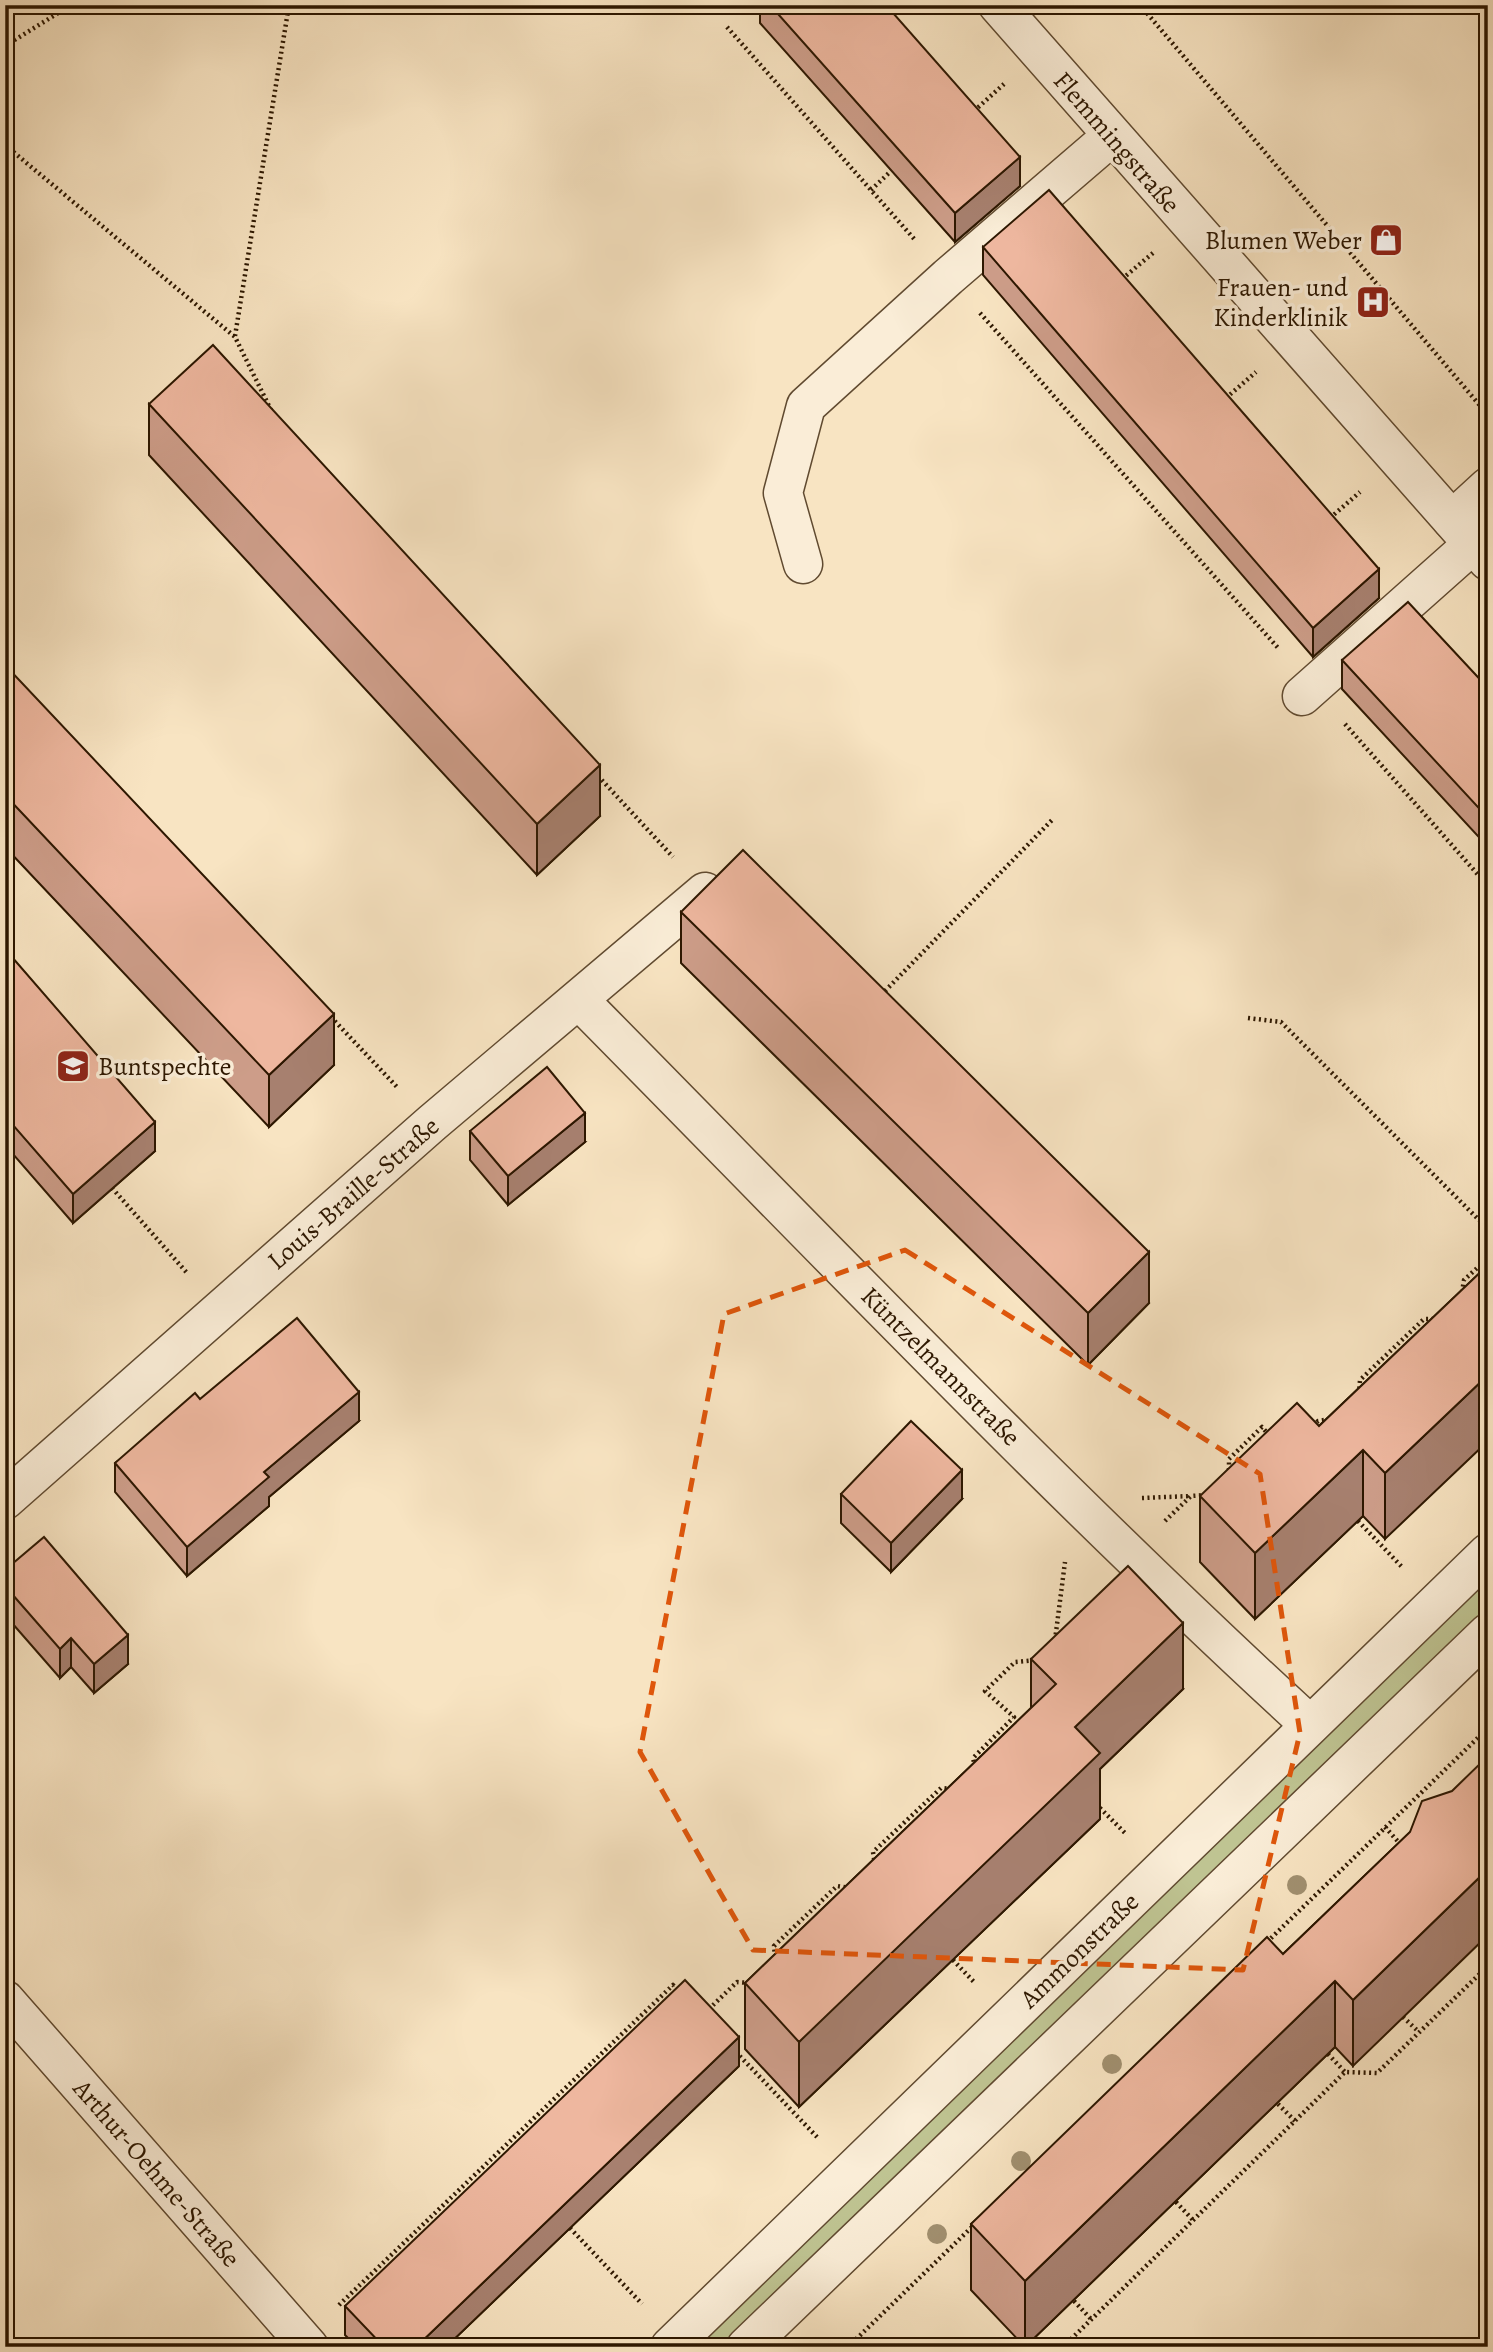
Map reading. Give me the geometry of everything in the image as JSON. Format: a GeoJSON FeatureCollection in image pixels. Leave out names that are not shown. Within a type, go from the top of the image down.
{"type":"FeatureCollection","features":[{"type":"Feature","properties":{"kind":"street","name":"Flemmingstraße"},"geometry":{"type":"LineString","coordinates":[[998,5],[1471,542]]}},
{"type":"Feature","properties":{"kind":"street"},"geometry":{"type":"LineString","coordinates":[[803,564],[783,493],[806,406],[948,277],[1112,136]]}},
{"type":"Feature","properties":{"kind":"street"},"geometry":{"type":"LineString","coordinates":[[1307,691],[1471,542],[1488,487]]}},
{"type":"Feature","properties":{"kind":"street","name":"Louis-Braille-Straße"},"geometry":{"type":"LineString","coordinates":[[5,1500],[432,1124],[705,892]]}},
{"type":"Feature","properties":{"kind":"street","name":"Küntzelmannstraße"},"geometry":{"type":"LineString","coordinates":[[579,1000],[1073,1500],[1220,1643],[1310,1725]]}},
{"type":"Feature","properties":{"kind":"street","name":"Ammonstraße"},"geometry":{"type":"LineString","coordinates":[[673,2343],[1488,1553]]}},
{"type":"Feature","properties":{"kind":"street","name":"Ammonstraße"},"geometry":{"type":"LineString","coordinates":[[746,2347],[1488,1633]]}},
{"type":"Feature","properties":{"kind":"street","name":"Arthur-Oehme-Straße"},"geometry":{"type":"LineString","coordinates":[[5,2000],[306,2343]]}},
{"type":"Feature","properties":{"kind":"path"},"geometry":{"type":"LineString","coordinates":[[5,46],[71,5]]}},
{"type":"Feature","properties":{"kind":"path"},"geometry":{"type":"LineString","coordinates":[[235,337],[289,5]]}},
{"type":"Feature","properties":{"kind":"path"},"geometry":{"type":"LineString","coordinates":[[1140,5],[1488,415]]}},
{"type":"Feature","properties":{"kind":"path"},"geometry":{"type":"LineString","coordinates":[[726,27],[948,277],[1307,691],[1488,886]]}},
{"type":"Feature","properties":{"kind":"path"},"geometry":{"type":"LineString","coordinates":[[5,145],[235,337],[277,422]]}},
{"type":"Feature","properties":{"kind":"path"},"geometry":{"type":"LineString","coordinates":[[871,190],[891,171]]}},
{"type":"Feature","properties":{"kind":"path"},"geometry":{"type":"LineString","coordinates":[[590,768],[705,892]]}},
{"type":"Feature","properties":{"kind":"path"},"geometry":{"type":"LineString","coordinates":[[885,991],[1053,819]]}},
{"type":"Feature","properties":{"kind":"path"},"geometry":{"type":"LineString","coordinates":[[876,982],[894,1000]]}},
{"type":"Feature","properties":{"kind":"path"},"geometry":{"type":"LineString","coordinates":[[322,1022],[329,1015],[432,1124]]}},
{"type":"Feature","properties":{"kind":"path"},"geometry":{"type":"LineString","coordinates":[[1248,1018],[1281,1022],[1488,1228]]}},
{"type":"Feature","properties":{"kind":"path"},"geometry":{"type":"LineString","coordinates":[[112,1188],[218,1311]]}},
{"type":"Feature","properties":{"kind":"path"},"geometry":{"type":"LineString","coordinates":[[1461,1293],[1464,1280],[1488,1258]]}},
{"type":"Feature","properties":{"kind":"path"},"geometry":{"type":"LineString","coordinates":[[1358,1402],[1360,1380],[1415,1327],[1424,1319],[1445,1319]]}},
{"type":"Feature","properties":{"kind":"path"},"geometry":{"type":"LineString","coordinates":[[1308,1430],[1318,1421],[1331,1419]]}},
{"type":"Feature","properties":{"kind":"path"},"geometry":{"type":"LineString","coordinates":[[1229,1471],[1229,1459],[1262,1427],[1277,1444]]}},
{"type":"Feature","properties":{"kind":"path"},"geometry":{"type":"LineString","coordinates":[[1063,1639],[1054,1649],[1073,1500],[1216,1495]]}},
{"type":"Feature","properties":{"kind":"path"},"geometry":{"type":"LineString","coordinates":[[1131,1554],[1191,1496]]}},
{"type":"Feature","properties":{"kind":"path"},"geometry":{"type":"LineString","coordinates":[[1358,1521],[1436,1603]]}},
{"type":"Feature","properties":{"kind":"path"},"geometry":{"type":"LineString","coordinates":[[1023,1727],[985,1690],[1015,1662],[1038,1660],[1046,1654]]}},
{"type":"Feature","properties":{"kind":"path"},"geometry":{"type":"LineString","coordinates":[[976,1769],[972,1758],[1014,1717]]}},
{"type":"Feature","properties":{"kind":"path"},"geometry":{"type":"LineString","coordinates":[[1262,1947],[1488,1728]]}},
{"type":"Feature","properties":{"kind":"path"},"geometry":{"type":"LineString","coordinates":[[876,1878],[873,1852],[941,1788],[954,1789]]}},
{"type":"Feature","properties":{"kind":"path"},"geometry":{"type":"LineString","coordinates":[[1090,1797],[1160,1871]]}},
{"type":"Feature","properties":{"kind":"path"},"geometry":{"type":"LineString","coordinates":[[1385,1827],[1404,1847]]}},
{"type":"Feature","properties":{"kind":"path"},"geometry":{"type":"LineString","coordinates":[[776,1959],[774,1946],[837,1886],[851,1888]]}},
{"type":"Feature","properties":{"kind":"path"},"geometry":{"type":"LineString","coordinates":[[1328,2054],[1345,2072],[1377,2073],[1488,1965]]}},
{"type":"Feature","properties":{"kind":"path"},"geometry":{"type":"LineString","coordinates":[[702,2016],[737,1982],[751,1983]]}},
{"type":"Feature","properties":{"kind":"path"},"geometry":{"type":"LineString","coordinates":[[306,2343],[382,2264],[673,1985],[680,1993]]}},
{"type":"Feature","properties":{"kind":"path"},"geometry":{"type":"LineString","coordinates":[[1403,2017],[1419,2032]]}},
{"type":"Feature","properties":{"kind":"path"},"geometry":{"type":"LineString","coordinates":[[613,2043],[622,2052]]}},
{"type":"Feature","properties":{"kind":"path"},"geometry":{"type":"LineString","coordinates":[[727,2043],[851,2171]]}},
{"type":"Feature","properties":{"kind":"path"},"geometry":{"type":"LineString","coordinates":[[1063,2347],[1345,2072]]}},
{"type":"Feature","properties":{"kind":"path"},"geometry":{"type":"LineString","coordinates":[[1278,2104],[1295,2121]]}},
{"type":"Feature","properties":{"kind":"path"},"geometry":{"type":"LineString","coordinates":[[497,2153],[506,2163]]}},
{"type":"Feature","properties":{"kind":"path"},"geometry":{"type":"LineString","coordinates":[[1176,2202],[1193,2220]]}},
{"type":"Feature","properties":{"kind":"path"},"geometry":{"type":"LineString","coordinates":[[848,2347],[980,2219]]}},
{"type":"Feature","properties":{"kind":"path"},"geometry":{"type":"LineString","coordinates":[[570,2228],[673,2343]]}},
{"type":"Feature","properties":{"kind":"path"},"geometry":{"type":"LineString","coordinates":[[382,2264],[391,2273]]}},
{"type":"Feature","properties":{"kind":"path"},"geometry":{"type":"LineString","coordinates":[[1074,2301],[1091,2319]]}},
{"type":"Feature","properties":{"kind":"highlighted area"},"geometry":{"type":"Polygon","coordinates":[[[905,1250],[1260,1474],[1300,1733],[1243,1970],[753,1950],[640,1752],[724,1314],[905,1250]]]}},
{"type":"Feature","properties":{"kind":"green space"},"geometry":{"type":"Polygon","coordinates":[[[1488,1575],[1488,1612],[726,2347],[692,2347],[1488,1575]]]}},
{"type":"Feature","properties":{"kind":"building"},"geometry":{"type":"Polygon","coordinates":[[[770,5],[886,5],[1020,157],[955,213],[770,5]]]}},
{"type":"Feature","properties":{"kind":"building"},"geometry":{"type":"Polygon","coordinates":[[[1049,190],[1379,569],[1313,628],[983,247],[1049,190]]]}},
{"type":"Feature","properties":{"kind":"building"},"geometry":{"type":"Polygon","coordinates":[[[213,345],[600,765],[537,824],[149,404],[213,345]]]}},
{"type":"Feature","properties":{"kind":"building"},"geometry":{"type":"Polygon","coordinates":[[[1408,602],[1488,688],[1488,818],[1342,660],[1408,602]]]}},
{"type":"Feature","properties":{"kind":"building"},"geometry":{"type":"Polygon","coordinates":[[[5,665],[334,1014],[269,1075],[5,795],[5,665]]]}},
{"type":"Feature","properties":{"kind":"building"},"geometry":{"type":"Polygon","coordinates":[[[743,850],[1149,1252],[1088,1313],[681,912],[743,850]]]}},
{"type":"Feature","properties":{"kind":"building"},"geometry":{"type":"Polygon","coordinates":[[[5,949],[155,1122],[73,1194],[5,1116],[5,949]]]}},
{"type":"Feature","properties":{"kind":"building"},"geometry":{"type":"Polygon","coordinates":[[[547,1067],[585,1113],[508,1176],[470,1131],[547,1067]]]}},
{"type":"Feature","properties":{"kind":"building"},"geometry":{"type":"Polygon","coordinates":[[[1488,1265],[1488,1375],[1385,1473],[1363,1450],[1255,1553],[1200,1496],[1297,1403],[1319,1426],[1488,1265]]]}},
{"type":"Feature","properties":{"kind":"building"},"geometry":{"type":"Polygon","coordinates":[[[297,1318],[359,1392],[264,1472],[269,1477],[187,1547],[115,1463],[195,1393],[200,1399],[297,1318]]]}},
{"type":"Feature","properties":{"kind":"building"},"geometry":{"type":"Polygon","coordinates":[[[911,1421],[962,1470],[891,1543],[841,1494],[911,1421]]]}},
{"type":"Feature","properties":{"kind":"building"},"geometry":{"type":"Polygon","coordinates":[[[44,1537],[128,1635],[94,1664],[71,1638],[60,1649],[5,1586],[5,1570],[44,1537]]]}},
{"type":"Feature","properties":{"kind":"building"},"geometry":{"type":"Polygon","coordinates":[[[1128,1566],[1183,1623],[1075,1727],[1100,1753],[799,2042],[745,1983],[1056,1684],[1031,1659],[1128,1566]]]}},
{"type":"Feature","properties":{"kind":"building"},"geometry":{"type":"Polygon","coordinates":[[[1488,1756],[1488,1869],[1353,2000],[1335,1981],[1025,2281],[971,2224],[1267,1937],[1283,1954],[1410,1832],[1422,1801],[1452,1791],[1488,1756]]]}},
{"type":"Feature","properties":{"kind":"building"},"geometry":{"type":"Polygon","coordinates":[[[685,1980],[739,2037],[416,2347],[384,2347],[345,2306],[685,1980]]]}},
{"type":"Feature","properties":{"kind":"building"},"geometry":{"type":"Polygon","coordinates":[[[1488,2329],[1488,2347],[1472,2347],[1488,2329]]]}},
{"type":"Feature","properties":{"kind":"place","name":"Blumen Weber"},"geometry":{"type":"Point","coordinates":[1386,240]}},
{"type":"Feature","properties":{"kind":"place","name":"Frauen- und Kinderklinik"},"geometry":{"type":"Point","coordinates":[1373,302]}},
{"type":"Feature","properties":{"kind":"place","name":"Buntspechte"},"geometry":{"type":"Point","coordinates":[73,1066]}}]}
